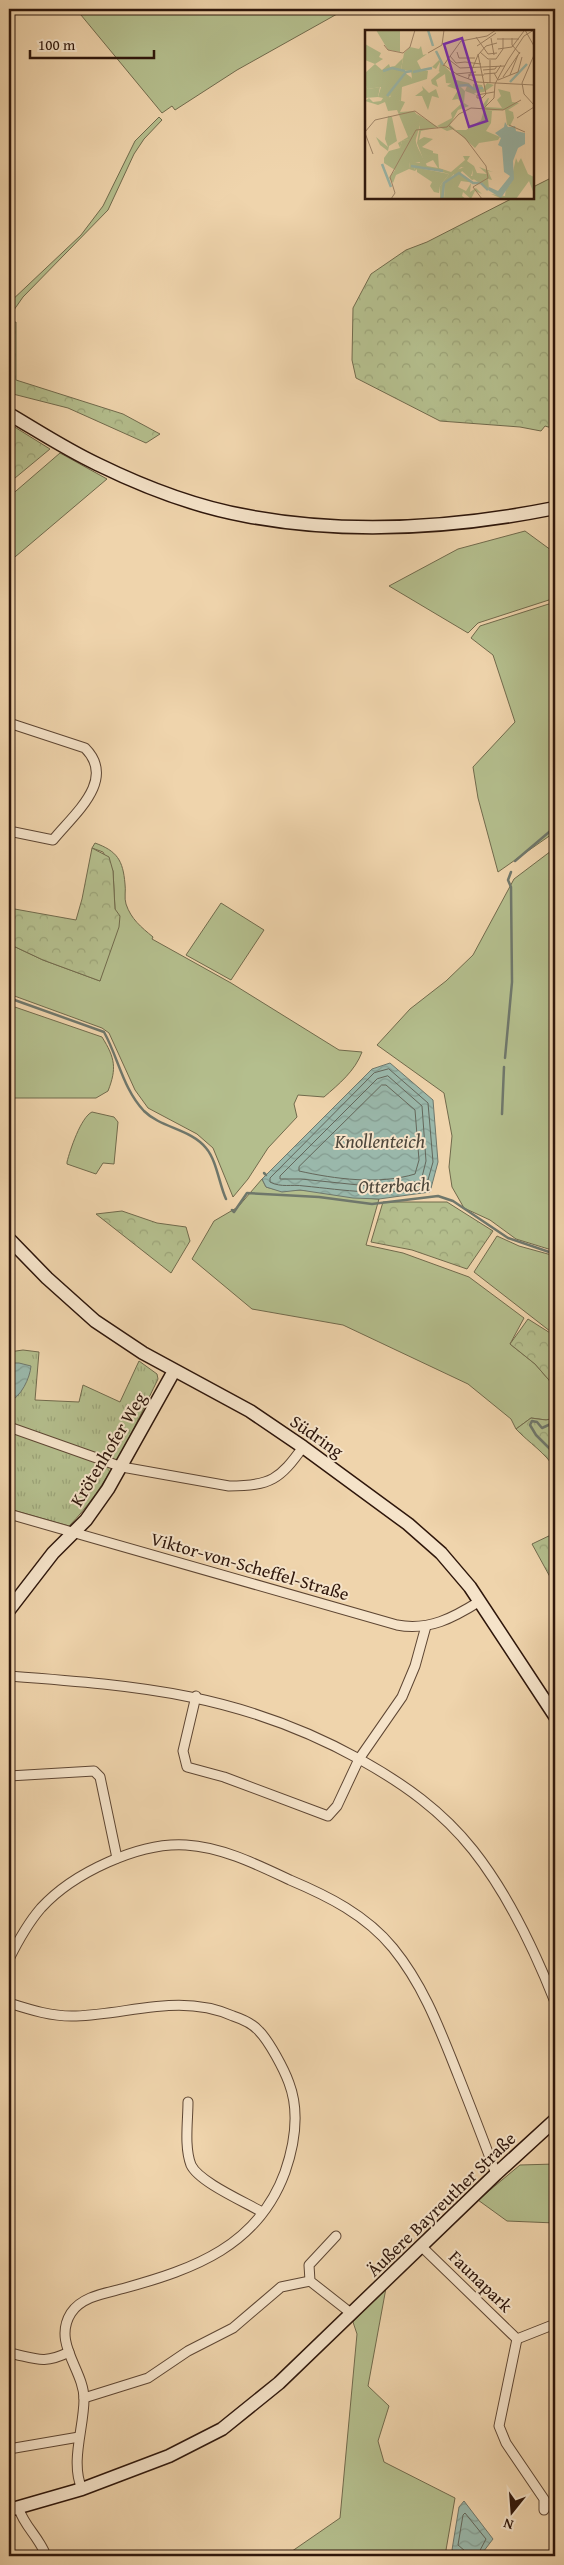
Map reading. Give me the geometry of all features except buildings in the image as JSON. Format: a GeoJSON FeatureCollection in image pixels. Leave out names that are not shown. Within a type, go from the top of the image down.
{"type":"FeatureCollection","features":[{"type":"Feature","properties":{"kind":"street"},"geometry":{"type":"LineString","coordinates":[[9,414],[96,464],[137,482],[192,502],[247,516],[336,526],[381,527],[496,520],[555,508]]}},
{"type":"Feature","properties":{"kind":"street"},"geometry":{"type":"LineString","coordinates":[[9,723],[85,748],[94,757],[98,769],[98,781],[91,793],[53,840],[9,831]]}},
{"type":"Feature","properties":{"kind":"street","name":"Südring"},"geometry":{"type":"LineString","coordinates":[[9,1239],[47,1278],[95,1321],[174,1371],[250,1412],[303,1447],[408,1524],[440,1552],[480,1601],[555,1716]]}},
{"type":"Feature","properties":{"kind":"street","name":"Krötenhofer Weg"},"geometry":{"type":"LineString","coordinates":[[9,1610],[53,1553],[86,1520],[122,1467],[174,1371]]}},
{"type":"Feature","properties":{"kind":"street"},"geometry":{"type":"LineString","coordinates":[[9,1427],[122,1467],[229,1486],[243,1486],[277,1478],[287,1470],[303,1447]]}},
{"type":"Feature","properties":{"kind":"street","name":"Viktor-von-Scheffel-Straße"},"geometry":{"type":"LineString","coordinates":[[9,1514],[410,1628],[449,1620],[480,1601]]}},
{"type":"Feature","properties":{"kind":"street"},"geometry":{"type":"LineString","coordinates":[[196,1696],[183,1751],[186,1765],[190,1769],[224,1777],[328,1816],[337,1806],[359,1759],[402,1697],[415,1666],[426,1626]]}},
{"type":"Feature","properties":{"kind":"street"},"geometry":{"type":"LineString","coordinates":[[9,1676],[134,1686],[196,1696],[277,1720],[326,1741],[359,1759],[414,1792],[436,1810],[472,1849],[507,1901],[555,2002]]}},
{"type":"Feature","properties":{"kind":"street"},"geometry":{"type":"LineString","coordinates":[[9,1776],[85,1770],[94,1771],[100,1778],[117,1858]]}},
{"type":"Feature","properties":{"kind":"street"},"geometry":{"type":"LineString","coordinates":[[9,1959],[27,1926],[60,1891],[75,1880],[117,1858],[148,1848],[187,1845],[225,1853],[308,1888],[350,1910],[372,1926],[409,1968],[425,1996],[496,2174]]}},
{"type":"Feature","properties":{"kind":"street"},"geometry":{"type":"LineString","coordinates":[[9,2004],[45,2013],[75,2016],[165,2004],[186,2004],[227,2013],[260,2031],[289,2084],[294,2100],[295,2120],[291,2150],[284,2173],[262,2212],[240,2236],[197,2266],[171,2276],[83,2301],[72,2312],[65,2329],[69,2352],[84,2398],[78,2476],[82,2489]]}},
{"type":"Feature","properties":{"kind":"street"},"geometry":{"type":"LineString","coordinates":[[188,2102],[189,2157],[193,2168],[204,2178],[262,2212]]}},
{"type":"Feature","properties":{"kind":"street","name":"Äußere Bayreuther Straße"},"geometry":{"type":"LineString","coordinates":[[14,2509],[82,2489],[169,2456],[222,2429],[279,2383],[496,2174],[555,2120]]}},
{"type":"Feature","properties":{"kind":"street"},"geometry":{"type":"LineString","coordinates":[[336,2236],[309,2265],[310,2281],[352,2314]]}},
{"type":"Feature","properties":{"kind":"street","name":"Faunapark"},"geometry":{"type":"LineString","coordinates":[[422,2247],[517,2339]]}},
{"type":"Feature","properties":{"kind":"street"},"geometry":{"type":"LineString","coordinates":[[84,2398],[148,2378],[188,2351],[233,2328],[281,2287],[310,2281]]}},
{"type":"Feature","properties":{"kind":"street"},"geometry":{"type":"LineString","coordinates":[[544,2510],[544,2499],[506,2443],[499,2426],[517,2339],[555,2324]]}},
{"type":"Feature","properties":{"kind":"street"},"geometry":{"type":"LineString","coordinates":[[9,2353],[43,2361],[54,2359],[69,2352]]}},
{"type":"Feature","properties":{"kind":"street"},"geometry":{"type":"LineString","coordinates":[[9,2449],[80,2438]]}},
{"type":"Feature","properties":{"kind":"street"},"geometry":{"type":"LineString","coordinates":[[14,2509],[43,2548],[46,2556]]}},
{"type":"Feature","properties":{"kind":"green space"},"geometry":{"type":"Polygon","coordinates":[[[76,9],[346,9],[237,70],[175,110],[172,106],[162,113],[76,9]]]}},
{"type":"Feature","properties":{"kind":"green space"},"geometry":{"type":"Polygon","coordinates":[[[159,117],[162,120],[144,139],[134,154],[108,210],[23,297],[9,317],[9,303],[81,235],[103,206],[135,141],[159,117]]]}},
{"type":"Feature","properties":{"kind":"green space"},"geometry":{"type":"Polygon","coordinates":[[[555,176],[555,429],[545,426],[541,431],[520,427],[440,421],[356,378],[352,360],[353,308],[371,274],[406,250],[427,242],[511,199],[534,199],[534,186],[555,176]]]}},
{"type":"Feature","properties":{"kind":"green space"},"geometry":{"type":"Polygon","coordinates":[[[16,322],[16,380],[123,414],[160,434],[146,443],[68,408],[9,393],[9,323],[16,322]]]}},
{"type":"Feature","properties":{"kind":"green space"},"geometry":{"type":"Polygon","coordinates":[[[13,426],[50,449],[9,483],[9,427],[13,426]]]}},
{"type":"Feature","properties":{"kind":"green space"},"geometry":{"type":"Polygon","coordinates":[[[60,453],[107,479],[9,562],[9,497],[60,453]]]}},
{"type":"Feature","properties":{"kind":"green space"},"geometry":{"type":"Polygon","coordinates":[[[525,531],[555,553],[555,598],[478,623],[468,633],[389,586],[458,549],[525,531]]]}},
{"type":"Feature","properties":{"kind":"green space"},"geometry":{"type":"Polygon","coordinates":[[[555,602],[555,832],[498,872],[478,798],[473,767],[515,722],[493,655],[471,638],[480,626],[555,602]]]}},
{"type":"Feature","properties":{"kind":"green space"},"geometry":{"type":"Polygon","coordinates":[[[95,843],[109,849],[118,857],[123,869],[125,902],[131,914],[144,930],[153,937],[152,939],[231,983],[339,1050],[362,1052],[351,1071],[324,1097],[298,1095],[294,1104],[297,1117],[268,1148],[248,1179],[233,1197],[213,1148],[197,1134],[148,1108],[135,1090],[109,1033],[102,1028],[9,994],[9,944],[43,960],[100,981],[115,909],[113,871],[103,852],[92,848],[95,843]]]}},
{"type":"Feature","properties":{"kind":"green space"},"geometry":{"type":"Polygon","coordinates":[[[92,848],[109,857],[113,871],[115,909],[120,916],[119,927],[100,981],[43,960],[9,944],[9,908],[76,920],[92,848]]]}},
{"type":"Feature","properties":{"kind":"green space"},"geometry":{"type":"Polygon","coordinates":[[[555,848],[555,1251],[516,1239],[490,1220],[464,1208],[452,1187],[449,1167],[452,1136],[444,1093],[377,1045],[410,1009],[446,981],[473,955],[514,879],[555,848]]]}},
{"type":"Feature","properties":{"kind":"green space"},"geometry":{"type":"Polygon","coordinates":[[[221,903],[264,930],[231,980],[186,955],[221,903]]]}},
{"type":"Feature","properties":{"kind":"green space"},"geometry":{"type":"Polygon","coordinates":[[[9,1005],[102,1037],[110,1051],[113,1063],[113,1076],[108,1091],[96,1098],[9,1098],[9,1005]]]}},
{"type":"Feature","properties":{"kind":"green space"},"geometry":{"type":"Polygon","coordinates":[[[92,1112],[114,1117],[118,1122],[114,1164],[103,1163],[96,1174],[67,1164],[76,1134],[84,1120],[92,1112]]]}},
{"type":"Feature","properties":{"kind":"green space"},"geometry":{"type":"Polygon","coordinates":[[[262,1179],[266,1187],[276,1190],[301,1190],[379,1199],[366,1245],[403,1253],[469,1277],[524,1318],[510,1344],[535,1364],[555,1387],[555,1418],[546,1420],[531,1418],[516,1429],[511,1419],[468,1384],[343,1325],[252,1309],[192,1259],[214,1221],[238,1207],[262,1179]]]}},
{"type":"Feature","properties":{"kind":"green space"},"geometry":{"type":"Polygon","coordinates":[[[383,1202],[447,1202],[493,1231],[467,1269],[412,1250],[371,1242],[383,1202]]]}},
{"type":"Feature","properties":{"kind":"green space"},"geometry":{"type":"Polygon","coordinates":[[[122,1211],[157,1223],[186,1227],[190,1241],[171,1273],[96,1214],[122,1211]]]}},
{"type":"Feature","properties":{"kind":"green space"},"geometry":{"type":"Polygon","coordinates":[[[497,1236],[519,1246],[555,1256],[555,1335],[474,1272],[497,1236]]]}},
{"type":"Feature","properties":{"kind":"green space"},"geometry":{"type":"Polygon","coordinates":[[[528,1319],[555,1336],[555,1387],[535,1364],[510,1344],[528,1319]]]}},
{"type":"Feature","properties":{"kind":"green space"},"geometry":{"type":"Polygon","coordinates":[[[23,1350],[39,1352],[35,1400],[79,1402],[83,1385],[120,1402],[139,1361],[157,1374],[158,1379],[108,1475],[69,1526],[9,1509],[9,1432],[12,1422],[9,1421],[9,1352],[23,1350]]]}},
{"type":"Feature","properties":{"kind":"green space"},"geometry":{"type":"Polygon","coordinates":[[[531,1418],[546,1420],[555,1418],[555,1469],[542,1453],[516,1429],[531,1418]]]}},
{"type":"Feature","properties":{"kind":"green space"},"geometry":{"type":"Polygon","coordinates":[[[555,1533],[555,1586],[532,1544],[555,1533]]]}},
{"type":"Feature","properties":{"kind":"green space"},"geometry":{"type":"Polygon","coordinates":[[[555,2164],[555,2223],[507,2221],[478,2200],[520,2165],[555,2164]]]}},
{"type":"Feature","properties":{"kind":"green space"},"geometry":{"type":"Polygon","coordinates":[[[386,2288],[368,2386],[389,2406],[378,2441],[384,2462],[455,2498],[446,2550],[453,2556],[285,2556],[340,2518],[357,2334],[353,2322],[386,2288]]]}},
{"type":"Feature","properties":{"kind":"water","name":"Knollenteich"},"geometry":{"type":"Polygon","coordinates":[[[390,1063],[433,1100],[438,1162],[430,1192],[379,1199],[353,1198],[300,1190],[282,1192],[266,1187],[262,1179],[372,1069],[390,1063]]]}},
{"type":"Feature","properties":{"kind":"water"},"geometry":{"type":"Polygon","coordinates":[[[9,1363],[31,1366],[24,1387],[9,1402],[9,1363]]]}},
{"type":"Feature","properties":{"kind":"water"},"geometry":{"type":"Polygon","coordinates":[[[464,2501],[493,2539],[480,2556],[469,2556],[452,2550],[459,2507],[464,2501]]]}},
{"type":"Feature","properties":{"kind":"waterway"},"geometry":{"type":"LineString","coordinates":[[515,861],[555,827]]}},
{"type":"Feature","properties":{"kind":"waterway"},"geometry":{"type":"LineString","coordinates":[[505,1058],[512,982],[511,887],[508,880],[511,872]]}},
{"type":"Feature","properties":{"kind":"waterway","name":"Otterbach"},"geometry":{"type":"LineString","coordinates":[[9,998],[104,1032],[126,1083],[137,1102],[151,1117],[184,1132],[206,1148],[213,1159],[226,1199]]}},
{"type":"Feature","properties":{"kind":"waterway"},"geometry":{"type":"LineString","coordinates":[[502,1114],[504,1067]]}},
{"type":"Feature","properties":{"kind":"waterway","name":"Otterbach"},"geometry":{"type":"LineString","coordinates":[[232,1210],[234,1212],[247,1193],[319,1197],[372,1204],[438,1196],[453,1201],[508,1238],[555,1254]]}},
{"type":"Feature","properties":{"kind":"waterway","name":"Otterbach"},"geometry":{"type":"LineString","coordinates":[[555,1422],[542,1428],[537,1422],[532,1421],[530,1425],[536,1435],[555,1454]]}}]}
